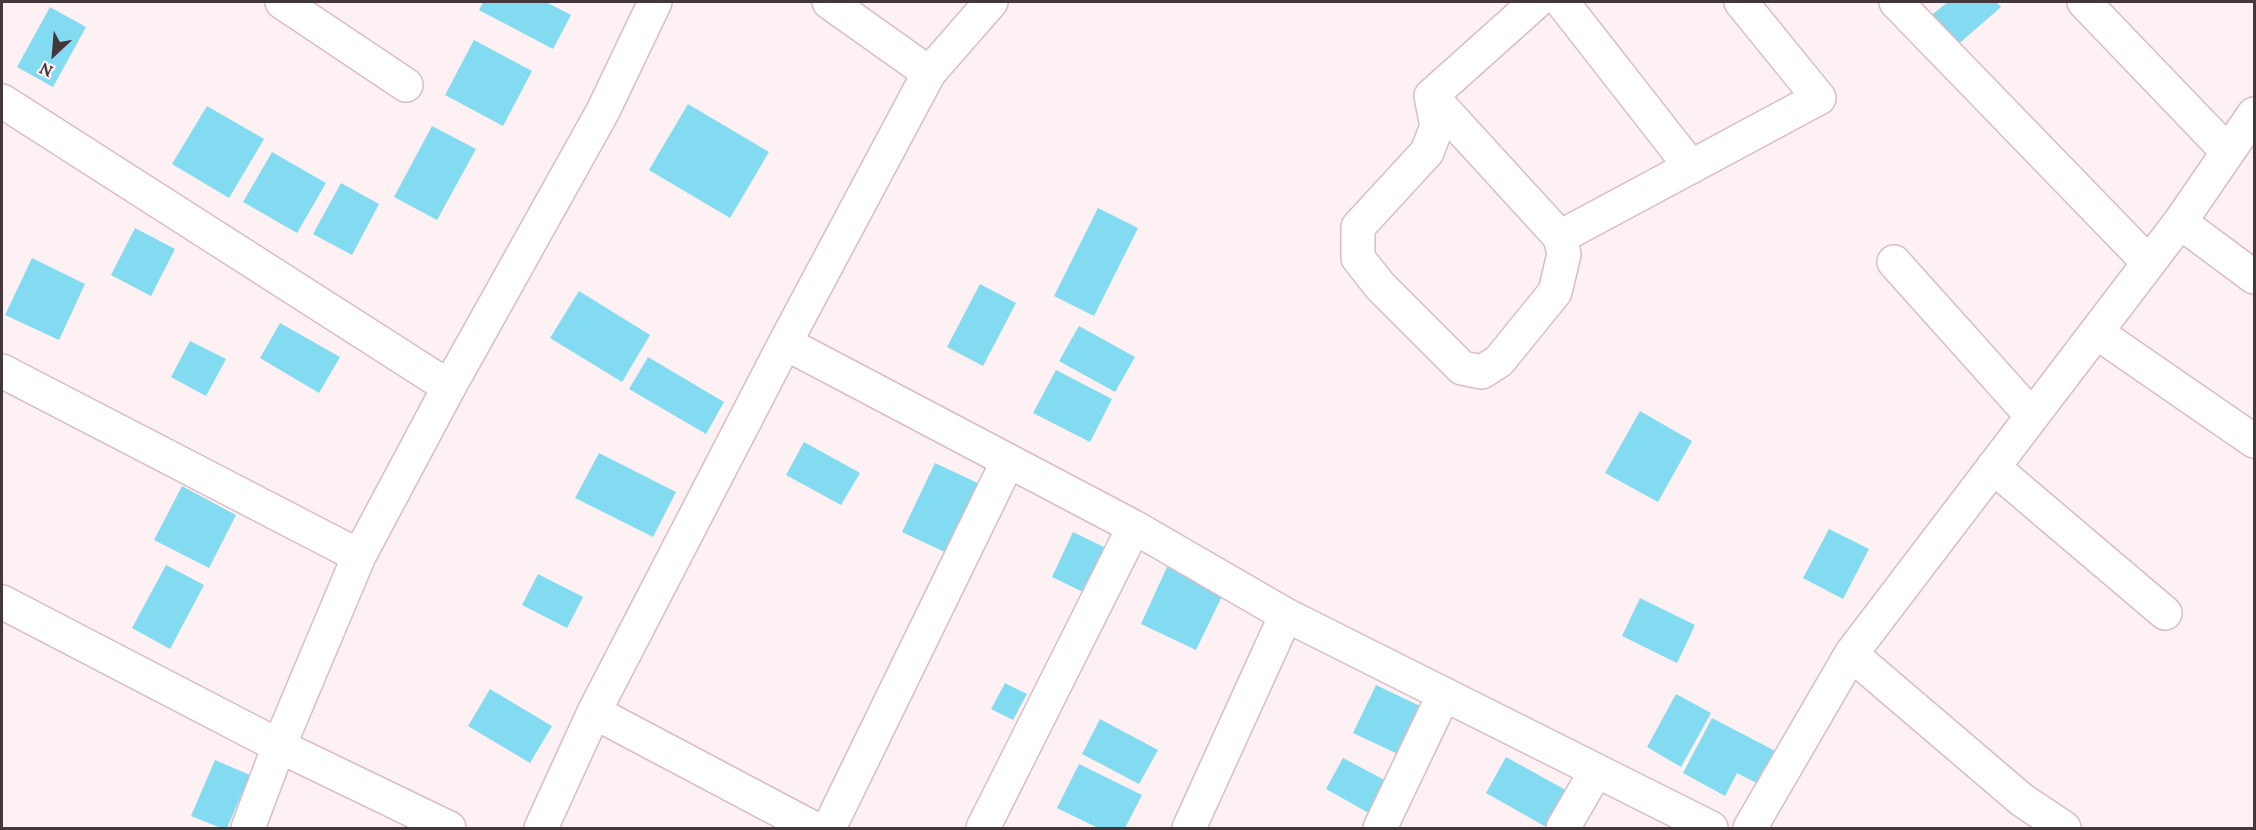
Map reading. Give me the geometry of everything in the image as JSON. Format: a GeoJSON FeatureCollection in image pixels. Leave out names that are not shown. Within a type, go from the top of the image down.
{"type":"FeatureCollection","features":[{"type":"Feature","properties":{"kind":"street"},"geometry":{"type":"LineString","coordinates":[[282,2],[406,85]]}},
{"type":"Feature","properties":{"kind":"street"},"geometry":{"type":"LineString","coordinates":[[248,828],[279,746],[359,556],[449,387],[603,111],[655,2]]}},
{"type":"Feature","properties":{"kind":"street"},"geometry":{"type":"LineString","coordinates":[[829,2],[929,73]]}},
{"type":"Feature","properties":{"kind":"street"},"geometry":{"type":"LineString","coordinates":[[541,828],[594,712],[785,343],[929,73],[991,2]]}},
{"type":"Feature","properties":{"kind":"street"},"geometry":{"type":"LineString","coordinates":[[1431,96],[1536,2]]}},
{"type":"Feature","properties":{"kind":"street"},"geometry":{"type":"LineString","coordinates":[[1562,2],[1691,167]]}},
{"type":"Feature","properties":{"kind":"street"},"geometry":{"type":"LineString","coordinates":[[1560,237],[1819,98],[1741,2]]}},
{"type":"Feature","properties":{"kind":"street"},"geometry":{"type":"LineString","coordinates":[[1896,2],[2148,262]]}},
{"type":"Feature","properties":{"kind":"street"},"geometry":{"type":"LineString","coordinates":[[2084,2],[2228,152]]}},
{"type":"Feature","properties":{"kind":"street"},"geometry":{"type":"LineString","coordinates":[[1431,96],[1560,237],[1564,254],[1555,292],[1499,361],[1482,372],[1462,368],[1380,286],[1358,258],[1358,227],[1427,152],[1437,126],[1431,96]]}},
{"type":"Feature","properties":{"kind":"street"},"geometry":{"type":"LineString","coordinates":[[2,101],[449,387]]}},
{"type":"Feature","properties":{"kind":"street"},"geometry":{"type":"LineString","coordinates":[[1750,828],[1851,654],[2180,222],[2254,114]]}},
{"type":"Feature","properties":{"kind":"street"},"geometry":{"type":"LineString","coordinates":[[2180,222],[2254,277]]}},
{"type":"Feature","properties":{"kind":"street"},"geometry":{"type":"LineString","coordinates":[[1894,262],[2032,416]]}},
{"type":"Feature","properties":{"kind":"street"},"geometry":{"type":"LineString","coordinates":[[2096,332],[2254,441]]}},
{"type":"Feature","properties":{"kind":"street"},"geometry":{"type":"LineString","coordinates":[[785,343],[1134,527],[1286,615],[1711,828]]}},
{"type":"Feature","properties":{"kind":"street"},"geometry":{"type":"LineString","coordinates":[[2,371],[359,556]]}},
{"type":"Feature","properties":{"kind":"street"},"geometry":{"type":"LineString","coordinates":[[829,828],[1008,460]]}},
{"type":"Feature","properties":{"kind":"street"},"geometry":{"type":"LineString","coordinates":[[1993,467],[2165,613]]}},
{"type":"Feature","properties":{"kind":"street"},"geometry":{"type":"LineString","coordinates":[[983,828],[1134,527]]}},
{"type":"Feature","properties":{"kind":"street"},"geometry":{"type":"LineString","coordinates":[[2,602],[279,746],[448,828]]}},
{"type":"Feature","properties":{"kind":"street"},"geometry":{"type":"LineString","coordinates":[[1189,828],[1286,615]]}},
{"type":"Feature","properties":{"kind":"street"},"geometry":{"type":"LineString","coordinates":[[1851,654],[2022,800],[2064,828]]}},
{"type":"Feature","properties":{"kind":"street"},"geometry":{"type":"LineString","coordinates":[[1380,828],[1444,694]]}},
{"type":"Feature","properties":{"kind":"street"},"geometry":{"type":"LineString","coordinates":[[594,712],[813,828]]}},
{"type":"Feature","properties":{"kind":"street"},"geometry":{"type":"LineString","coordinates":[[1563,828],[1596,771]]}},
{"type":"Feature","properties":{"kind":"building"},"geometry":{"type":"Polygon","coordinates":[[[483,2],[546,2],[571,15],[553,49],[479,10],[483,2]]]}},
{"type":"Feature","properties":{"kind":"building"},"geometry":{"type":"Polygon","coordinates":[[[1948,2],[1996,2],[2001,7],[1955,47],[1929,17],[1948,2]]]}},
{"type":"Feature","properties":{"kind":"building"},"geometry":{"type":"Polygon","coordinates":[[[50,7],[86,27],[53,87],[17,67],[50,7]]]}},
{"type":"Feature","properties":{"kind":"building"},"geometry":{"type":"Polygon","coordinates":[[[474,40],[532,71],[503,126],[445,95],[474,40]]]}},
{"type":"Feature","properties":{"kind":"building"},"geometry":{"type":"Polygon","coordinates":[[[688,104],[769,152],[730,218],[649,170],[688,104]]]}},
{"type":"Feature","properties":{"kind":"building"},"geometry":{"type":"Polygon","coordinates":[[[207,106],[264,139],[229,198],[172,164],[207,106]]]}},
{"type":"Feature","properties":{"kind":"building"},"geometry":{"type":"Polygon","coordinates":[[[432,126],[476,149],[437,220],[394,197],[432,126]]]}},
{"type":"Feature","properties":{"kind":"building"},"geometry":{"type":"Polygon","coordinates":[[[272,152],[326,183],[297,233],[243,202],[272,152]]]}},
{"type":"Feature","properties":{"kind":"building"},"geometry":{"type":"Polygon","coordinates":[[[341,183],[379,204],[352,255],[313,234],[341,183]]]}},
{"type":"Feature","properties":{"kind":"building"},"geometry":{"type":"Polygon","coordinates":[[[1098,208],[1138,228],[1094,316],[1054,296],[1098,208]]]}},
{"type":"Feature","properties":{"kind":"building"},"geometry":{"type":"Polygon","coordinates":[[[135,228],[175,249],[151,296],[111,275],[135,228]]]}},
{"type":"Feature","properties":{"kind":"building"},"geometry":{"type":"Polygon","coordinates":[[[32,258],[85,284],[59,340],[5,315],[32,258]]]}},
{"type":"Feature","properties":{"kind":"building"},"geometry":{"type":"Polygon","coordinates":[[[980,284],[1016,303],[983,366],[947,347],[980,284]]]}},
{"type":"Feature","properties":{"kind":"building"},"geometry":{"type":"Polygon","coordinates":[[[579,291],[650,335],[622,382],[550,338],[579,291]]]}},
{"type":"Feature","properties":{"kind":"building"},"geometry":{"type":"Polygon","coordinates":[[[280,323],[340,357],[319,393],[260,358],[280,323]]]}},
{"type":"Feature","properties":{"kind":"building"},"geometry":{"type":"Polygon","coordinates":[[[1079,326],[1135,357],[1115,392],[1059,361],[1079,326]]]}},
{"type":"Feature","properties":{"kind":"building"},"geometry":{"type":"Polygon","coordinates":[[[190,341],[226,359],[206,396],[171,377],[190,341]]]}},
{"type":"Feature","properties":{"kind":"building"},"geometry":{"type":"Polygon","coordinates":[[[648,357],[724,402],[706,434],[629,389],[648,357]]]}},
{"type":"Feature","properties":{"kind":"building"},"geometry":{"type":"Polygon","coordinates":[[[1056,370],[1112,399],[1090,442],[1033,413],[1056,370]]]}},
{"type":"Feature","properties":{"kind":"building"},"geometry":{"type":"Polygon","coordinates":[[[1640,411],[1692,441],[1658,502],[1605,473],[1640,411]]]}},
{"type":"Feature","properties":{"kind":"building"},"geometry":{"type":"Polygon","coordinates":[[[804,442],[860,473],[841,505],[786,475],[804,442]]]}},
{"type":"Feature","properties":{"kind":"building"},"geometry":{"type":"Polygon","coordinates":[[[599,453],[676,492],[653,537],[575,498],[599,453]]]}},
{"type":"Feature","properties":{"kind":"building"},"geometry":{"type":"Polygon","coordinates":[[[935,463],[982,485],[949,554],[902,532],[935,463]]]}},
{"type":"Feature","properties":{"kind":"building"},"geometry":{"type":"Polygon","coordinates":[[[182,486],[236,515],[209,568],[154,540],[182,486]]]}},
{"type":"Feature","properties":{"kind":"building"},"geometry":{"type":"Polygon","coordinates":[[[1829,529],[1869,549],[1843,599],[1803,578],[1829,529]]]}},
{"type":"Feature","properties":{"kind":"building"},"geometry":{"type":"Polygon","coordinates":[[[1073,532],[1106,548],[1085,593],[1052,577],[1073,532]]]}},
{"type":"Feature","properties":{"kind":"building"},"geometry":{"type":"Polygon","coordinates":[[[166,565],[204,585],[170,649],[132,628],[166,565]]]}},
{"type":"Feature","properties":{"kind":"building"},"geometry":{"type":"Polygon","coordinates":[[[1167,567],[1223,594],[1196,650],[1141,624],[1167,567]]]}},
{"type":"Feature","properties":{"kind":"building"},"geometry":{"type":"Polygon","coordinates":[[[538,574],[583,597],[567,628],[522,605],[538,574]]]}},
{"type":"Feature","properties":{"kind":"building"},"geometry":{"type":"Polygon","coordinates":[[[1640,598],[1695,625],[1677,663],[1622,636],[1640,598]]]}},
{"type":"Feature","properties":{"kind":"building"},"geometry":{"type":"Polygon","coordinates":[[[1005,683],[1027,694],[1013,720],[991,709],[1005,683]]]}},
{"type":"Feature","properties":{"kind":"building"},"geometry":{"type":"Polygon","coordinates":[[[1376,685],[1422,707],[1400,755],[1353,733],[1376,685]]]}},
{"type":"Feature","properties":{"kind":"building"},"geometry":{"type":"Polygon","coordinates":[[[490,689],[552,726],[530,763],[468,726],[490,689]]]}},
{"type":"Feature","properties":{"kind":"building"},"geometry":{"type":"Polygon","coordinates":[[[1676,694],[1711,713],[1681,767],[1647,747],[1676,694]]]}},
{"type":"Feature","properties":{"kind":"building"},"geometry":{"type":"Polygon","coordinates":[[[1712,718],[1781,754],[1764,787],[1737,773],[1725,796],[1683,773],[1712,718]]]}},
{"type":"Feature","properties":{"kind":"building"},"geometry":{"type":"Polygon","coordinates":[[[1100,719],[1158,750],[1139,784],[1082,754],[1100,719]]]}},
{"type":"Feature","properties":{"kind":"building"},"geometry":{"type":"Polygon","coordinates":[[[1506,757],[1571,793],[1548,828],[1486,793],[1506,757]]]}},
{"type":"Feature","properties":{"kind":"building"},"geometry":{"type":"Polygon","coordinates":[[[1343,758],[1392,784],[1374,816],[1326,789],[1343,758]]]}},
{"type":"Feature","properties":{"kind":"building"},"geometry":{"type":"Polygon","coordinates":[[[215,760],[250,775],[227,828],[221,828],[191,816],[215,760]]]}},
{"type":"Feature","properties":{"kind":"building"},"geometry":{"type":"Polygon","coordinates":[[[1079,764],[1142,795],[1125,828],[1098,828],[1057,808],[1079,764]]]}}]}
